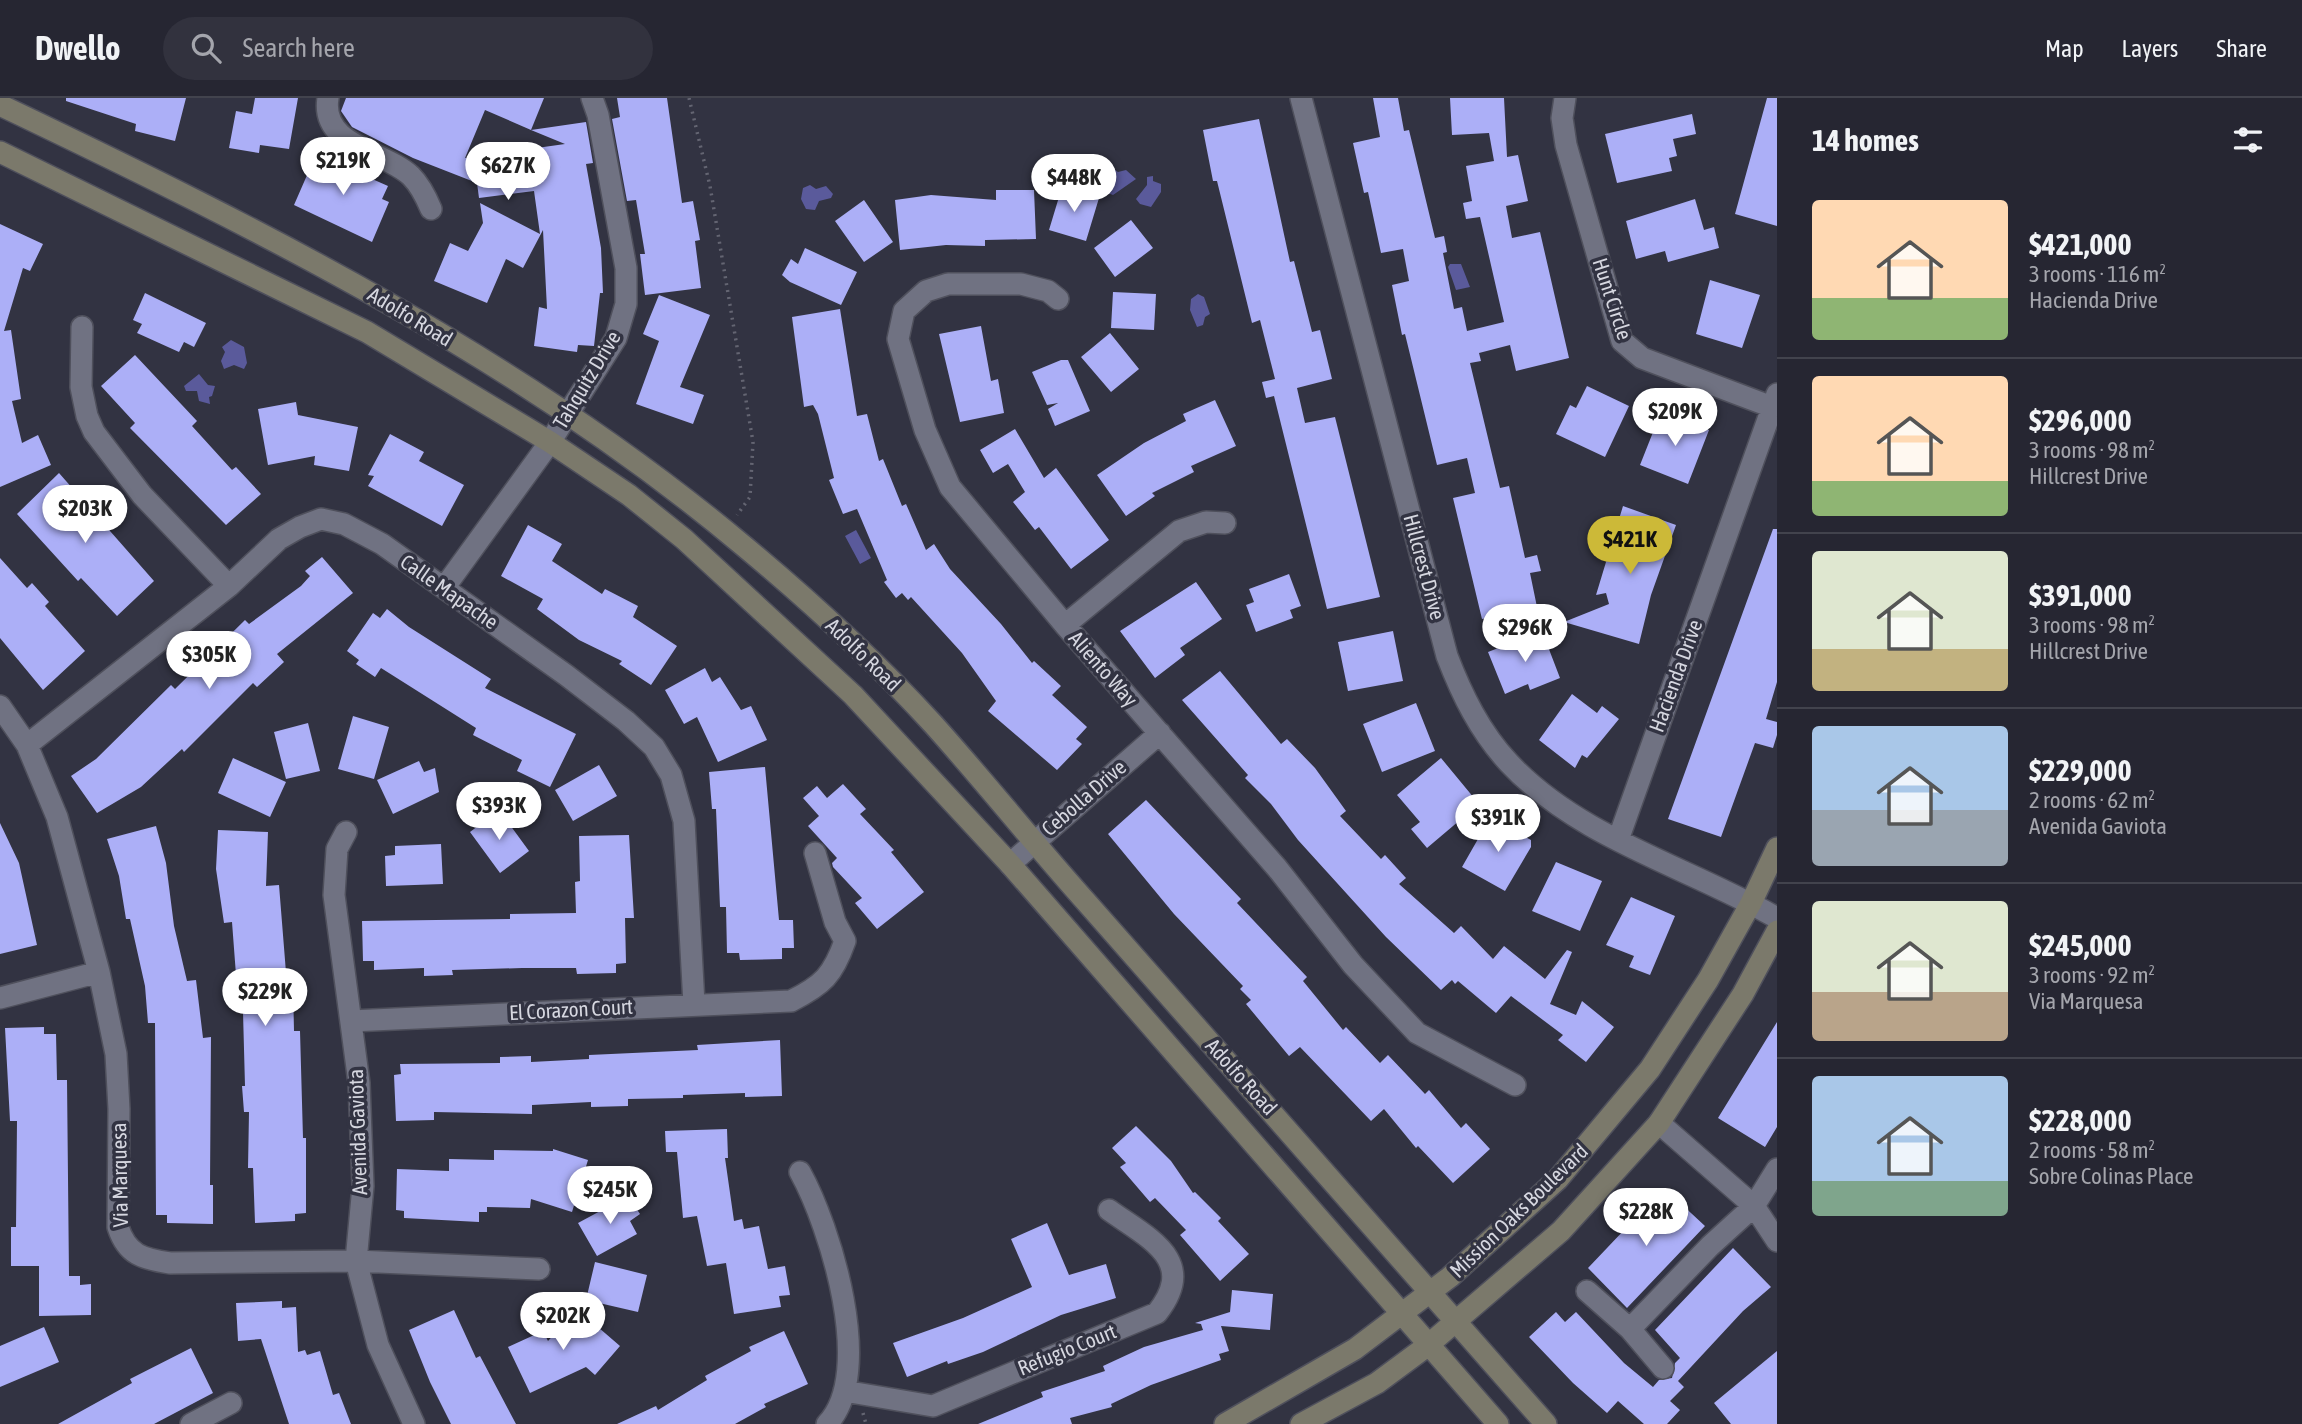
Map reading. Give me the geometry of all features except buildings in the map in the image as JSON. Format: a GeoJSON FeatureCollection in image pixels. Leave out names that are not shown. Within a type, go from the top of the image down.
{"type":"FeatureCollection","features":[{"type":"Feature","properties":{"kind":"main road","name":"Adolfo Road"},"geometry":{"type":"LineString","coordinates":[[0,105],[330,269],[568,415],[649,470],[745,547],[820,613],[928,719],[1033,843],[1546,1424]]}},
{"type":"Feature","properties":{"kind":"main road","name":"Adolfo Road"},"geometry":{"type":"LineString","coordinates":[[0,152],[355,326],[550,442],[629,495],[752,598],[853,695],[1010,864],[1427,1346],[1498,1424]]}},
{"type":"Feature","properties":{"kind":"main road","name":"Mission Oaks Boulevard"},"geometry":{"type":"LineString","coordinates":[[1225,1424],[1355,1349],[1429,1293],[1558,1179],[1650,1069],[1708,980],[1751,903],[1777,848]]}},
{"type":"Feature","properties":{"kind":"main road","name":"Mission Oaks Boulevard"},"geometry":{"type":"LineString","coordinates":[[1301,1424],[1377,1383],[1427,1346],[1456,1324],[1561,1231],[1659,1123],[1737,1005],[1777,930]]}},
{"type":"Feature","properties":{"kind":"street"},"geometry":{"type":"LineString","coordinates":[[327,98],[328,118],[333,128],[345,138],[411,176],[431,209]]}},
{"type":"Feature","properties":{"kind":"street","name":"Tahquitz Drive"},"geometry":{"type":"LineString","coordinates":[[444,588],[550,442],[616,338],[626,304],[626,268],[601,127],[592,98]]}},
{"type":"Feature","properties":{"kind":"street","name":"Hillcrest Drive"},"geometry":{"type":"LineString","coordinates":[[1301,98],[1447,656],[1456,679],[1490,739],[1515,769],[1547,797],[1618,839],[1777,918]]}},
{"type":"Feature","properties":{"kind":"street","name":"Hunt Circle"},"geometry":{"type":"LineString","coordinates":[[1565,98],[1562,118],[1566,145],[1622,341],[1642,358],[1775,401]]}},
{"type":"Feature","properties":{"kind":"street","name":"Aliento Way"},"geometry":{"type":"LineString","coordinates":[[1058,299],[1048,291],[1021,284],[948,284],[926,291],[914,299],[901,318],[898,339],[925,430],[950,487],[1065,625],[1277,868],[1353,965],[1417,1033],[1515,1085]]}},
{"type":"Feature","properties":{"kind":"street"},"geometry":{"type":"LineString","coordinates":[[82,327],[80,387],[86,416],[94,432],[142,495],[229,586]]}},
{"type":"Feature","properties":{"kind":"street","name":"Hacienda Drive"},"geometry":{"type":"LineString","coordinates":[[1618,839],[1775,401]]}},
{"type":"Feature","properties":{"kind":"street","name":"Calle Mapache"},"geometry":{"type":"LineString","coordinates":[[27,746],[229,586],[279,539],[321,519],[344,524],[382,544],[444,588],[626,721],[654,747],[671,775],[684,821],[694,1004]]}},
{"type":"Feature","properties":{"kind":"street"},"geometry":{"type":"LineString","coordinates":[[1065,625],[1179,531],[1206,522],[1226,523]]}},
{"type":"Feature","properties":{"kind":"street","name":"Via Marquesa"},"geometry":{"type":"LineString","coordinates":[[0,706],[27,746],[57,817],[99,971],[117,1068],[118,1227],[131,1252],[145,1260],[170,1263],[356,1261],[539,1269]]}},
{"type":"Feature","properties":{"kind":"street","name":"Cebolla Drive"},"geometry":{"type":"LineString","coordinates":[[1010,864],[1160,733]]}},
{"type":"Feature","properties":{"kind":"street","name":"Avenida Gaviota"},"geometry":{"type":"LineString","coordinates":[[346,832],[337,849],[334,895],[359,1083],[363,1186],[356,1261],[378,1345],[414,1424]]}},
{"type":"Feature","properties":{"kind":"street","name":"El Corazon Court"},"geometry":{"type":"LineString","coordinates":[[351,1021],[791,1001],[812,990],[835,971],[845,942],[831,910],[815,853]]}},
{"type":"Feature","properties":{"kind":"street"},"geometry":{"type":"LineString","coordinates":[[0,998],[99,971]]}},
{"type":"Feature","properties":{"kind":"street"},"geometry":{"type":"LineString","coordinates":[[1659,1123],[1754,1206],[1777,1241]]}},
{"type":"Feature","properties":{"kind":"street"},"geometry":{"type":"LineString","coordinates":[[1630,1329],[1710,1246],[1754,1206],[1777,1169]]}},
{"type":"Feature","properties":{"kind":"street"},"geometry":{"type":"LineString","coordinates":[[800,1172],[817,1202],[840,1287],[847,1331],[848,1363],[844,1391],[837,1414],[827,1424]]}},
{"type":"Feature","properties":{"kind":"street","name":"Refugio Court"},"geometry":{"type":"LineString","coordinates":[[844,1391],[933,1406],[1157,1314],[1170,1297],[1172,1273],[1167,1251],[1109,1210]]}},
{"type":"Feature","properties":{"kind":"street"},"geometry":{"type":"LineString","coordinates":[[1587,1291],[1630,1329],[1663,1368]]}},
{"type":"Feature","properties":{"kind":"street"},"geometry":{"type":"LineString","coordinates":[[191,1424],[231,1403]]}},
{"type":"Feature","properties":{"kind":"path"},"geometry":{"type":"LineString","coordinates":[[689,98],[710,186],[753,442],[750,497],[737,515]]}},
{"type":"Feature","properties":{"kind":"shaded area"},"geometry":{"type":"Polygon","coordinates":[[[1111,167],[1118,172],[1126,170],[1136,179],[1113,195],[1105,192],[1106,169],[1111,167]]]}},
{"type":"Feature","properties":{"kind":"shaded area"},"geometry":{"type":"Polygon","coordinates":[[[1153,176],[1153,181],[1161,184],[1161,192],[1151,207],[1140,204],[1136,199],[1147,185],[1147,177],[1153,176]]]}},
{"type":"Feature","properties":{"kind":"shaded area"},"geometry":{"type":"Polygon","coordinates":[[[810,185],[816,189],[826,186],[833,194],[831,198],[819,201],[815,210],[806,209],[801,199],[803,188],[810,185]]]}},
{"type":"Feature","properties":{"kind":"shaded area"},"geometry":{"type":"Polygon","coordinates":[[[1450,264],[1461,264],[1470,287],[1456,290],[1448,267],[1450,264]]]}},
{"type":"Feature","properties":{"kind":"shaded area"},"geometry":{"type":"Polygon","coordinates":[[[1198,294],[1204,297],[1210,314],[1205,317],[1203,325],[1197,327],[1190,310],[1191,299],[1198,294]]]}},
{"type":"Feature","properties":{"kind":"shaded area"},"geometry":{"type":"Polygon","coordinates":[[[231,340],[244,347],[247,363],[244,369],[234,365],[224,369],[221,361],[225,352],[222,347],[231,340]]]}},
{"type":"Feature","properties":{"kind":"shaded area"},"geometry":{"type":"Polygon","coordinates":[[[199,374],[208,385],[215,386],[212,396],[209,397],[210,404],[199,401],[197,391],[186,391],[184,386],[199,374]]]}},
{"type":"Feature","properties":{"kind":"shaded area"},"geometry":{"type":"Polygon","coordinates":[[[856,530],[871,558],[860,564],[845,536],[856,530]]]}}]}
